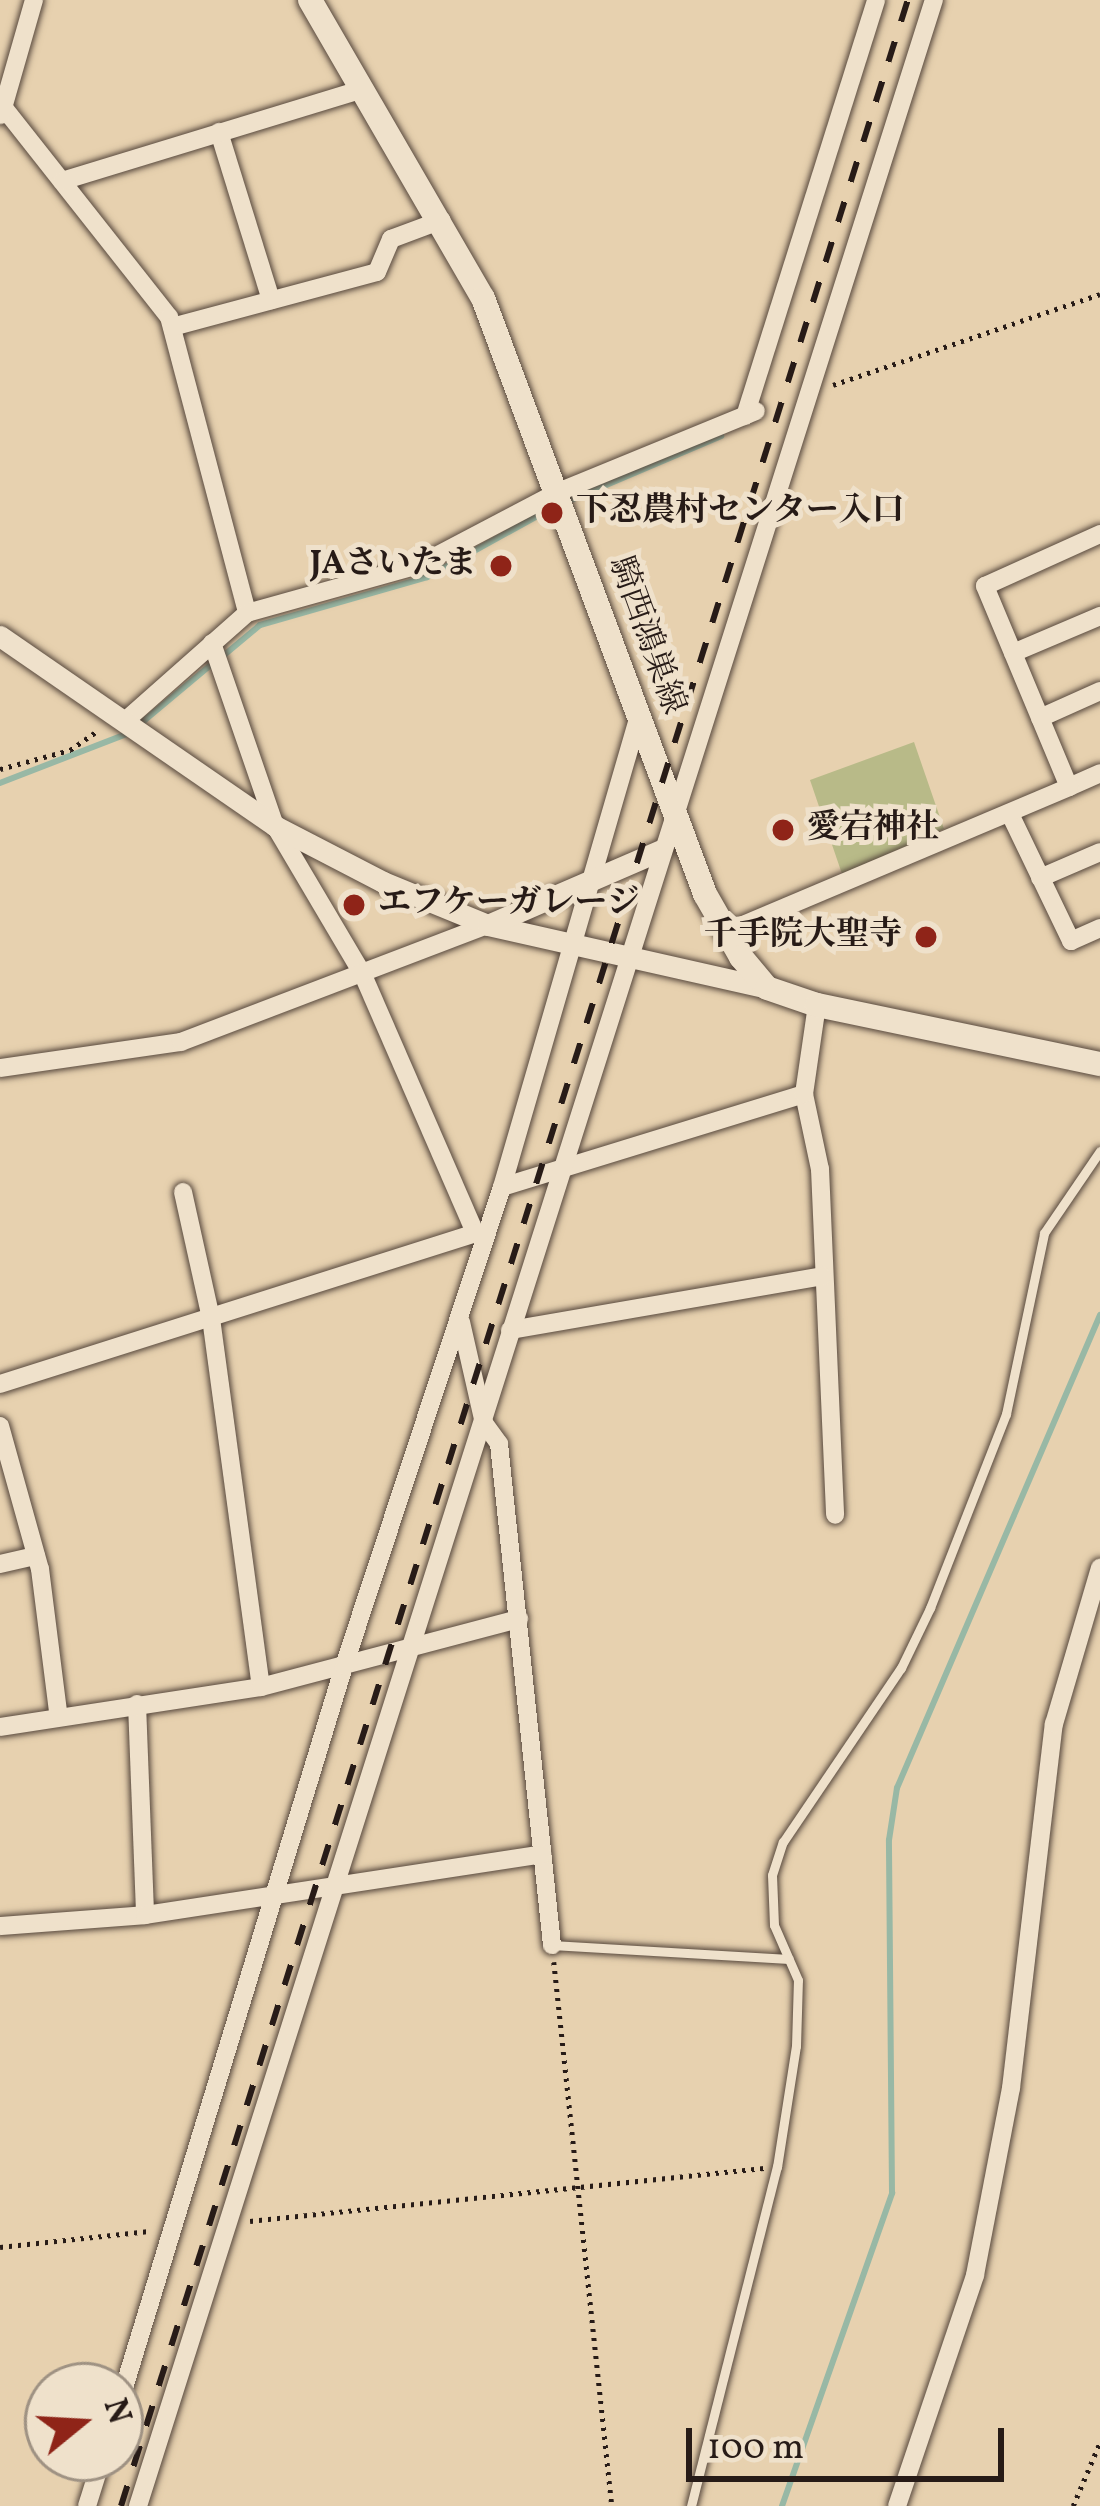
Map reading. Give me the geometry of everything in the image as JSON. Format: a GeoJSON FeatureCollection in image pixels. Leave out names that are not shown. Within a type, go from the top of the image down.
{"type":"FeatureCollection","features":[{"type":"Feature","properties":{"kind":"main road","name":"騎西鴻巣線"},"geometry":{"type":"LineString","coordinates":[[310,0],[442,220],[483,298],[724,933],[767,988]]}},
{"type":"Feature","properties":{"kind":"main road"},"geometry":{"type":"LineString","coordinates":[[767,988],[817,1005],[1100,1064]]}},
{"type":"Feature","properties":{"kind":"street"},"geometry":{"type":"LineString","coordinates":[[34,0],[1,110],[62,181],[172,327],[247,613]]}},
{"type":"Feature","properties":{"kind":"street"},"geometry":{"type":"LineString","coordinates":[[121,717],[247,613],[419,565],[751,414],[876,0]]}},
{"type":"Feature","properties":{"kind":"street"},"geometry":{"type":"LineString","coordinates":[[138,2506],[934,0]]}},
{"type":"Feature","properties":{"kind":"street"},"geometry":{"type":"LineString","coordinates":[[62,181],[363,89]]}},
{"type":"Feature","properties":{"kind":"street"},"geometry":{"type":"LineString","coordinates":[[219,132],[272,300]]}},
{"type":"Feature","properties":{"kind":"street"},"geometry":{"type":"LineString","coordinates":[[172,327],[377,272],[391,239],[442,220]]}},
{"type":"Feature","properties":{"kind":"street"},"geometry":{"type":"LineString","coordinates":[[1069,787],[986,586],[1100,534]]}},
{"type":"Feature","properties":{"kind":"street"},"geometry":{"type":"LineString","coordinates":[[1013,653],[1100,616]]}},
{"type":"Feature","properties":{"kind":"street"},"geometry":{"type":"LineString","coordinates":[[0,636],[275,826],[488,925],[767,988]]}},
{"type":"Feature","properties":{"kind":"street"},"geometry":{"type":"LineString","coordinates":[[212,643],[275,826],[364,975],[481,1234]]}},
{"type":"Feature","properties":{"kind":"street"},"geometry":{"type":"LineString","coordinates":[[1040,718],[1100,691]]}},
{"type":"Feature","properties":{"kind":"street"},"geometry":{"type":"LineString","coordinates":[[132,2362],[279,1894],[344,1666],[460,1318],[481,1234],[502,1187],[597,878],[639,715]]}},
{"type":"Feature","properties":{"kind":"street"},"geometry":{"type":"LineString","coordinates":[[724,933],[1100,773]]}},
{"type":"Feature","properties":{"kind":"street"},"geometry":{"type":"LineString","coordinates":[[1010,814],[1071,941],[1100,928]]}},
{"type":"Feature","properties":{"kind":"street"},"geometry":{"type":"LineString","coordinates":[[0,1069],[181,1042],[364,975],[662,850]]}},
{"type":"Feature","properties":{"kind":"street"},"geometry":{"type":"LineString","coordinates":[[1040,878],[1100,852]]}},
{"type":"Feature","properties":{"kind":"street"},"geometry":{"type":"LineString","coordinates":[[817,1005],[804,1094],[820,1169],[835,1515]]}},
{"type":"Feature","properties":{"kind":"street"},"geometry":{"type":"LineString","coordinates":[[502,1187],[804,1094]]}},
{"type":"Feature","properties":{"kind":"street"},"geometry":{"type":"LineString","coordinates":[[182,1192],[212,1318],[261,1687]]}},
{"type":"Feature","properties":{"kind":"street"},"geometry":{"type":"LineString","coordinates":[[0,1384],[481,1234]]}},
{"type":"Feature","properties":{"kind":"street"},"geometry":{"type":"LineString","coordinates":[[510,1330],[822,1276]]}},
{"type":"Feature","properties":{"kind":"street"},"geometry":{"type":"LineString","coordinates":[[460,1318],[484,1423],[499,1444],[552,1945]]}},
{"type":"Feature","properties":{"kind":"street"},"geometry":{"type":"LineString","coordinates":[[0,1426],[37,1556],[58,1712]]}},
{"type":"Feature","properties":{"kind":"street"},"geometry":{"type":"LineString","coordinates":[[0,1564],[37,1556]]}},
{"type":"Feature","properties":{"kind":"street"},"geometry":{"type":"LineString","coordinates":[[897,2506],[985,2230],[1010,2088],[1054,1724],[1100,1568]]}},
{"type":"Feature","properties":{"kind":"street"},"geometry":{"type":"LineString","coordinates":[[0,1726],[58,1712],[261,1687],[519,1619]]}},
{"type":"Feature","properties":{"kind":"street"},"geometry":{"type":"LineString","coordinates":[[137,1704],[146,1915]]}},
{"type":"Feature","properties":{"kind":"street"},"geometry":{"type":"LineString","coordinates":[[0,1926],[146,1915],[542,1854]]}},
{"type":"Feature","properties":{"kind":"lane"},"geometry":{"type":"LineString","coordinates":[[691,2506],[777,2167],[796,2046],[798,1979],[774,1925],[772,1875],[783,1842],[901,1668],[930,1608],[1006,1414],[1044,1233],[1100,1151]]}},
{"type":"Feature","properties":{"kind":"lane"},"geometry":{"type":"LineString","coordinates":[[552,1945],[789,1959]]}},
{"type":"Feature","properties":{"kind":"path"},"geometry":{"type":"LineString","coordinates":[[808,394],[1100,294]]}},
{"type":"Feature","properties":{"kind":"path"},"geometry":{"type":"LineString","coordinates":[[0,769],[70,750],[121,717]]}},
{"type":"Feature","properties":{"kind":"path"},"geometry":{"type":"LineString","coordinates":[[552,1945],[612,2506]]}},
{"type":"Feature","properties":{"kind":"path"},"geometry":{"type":"LineString","coordinates":[[228,2224],[777,2167]]}},
{"type":"Feature","properties":{"kind":"path"},"geometry":{"type":"LineString","coordinates":[[0,2247],[175,2228]]}},
{"type":"Feature","properties":{"kind":"path"},"geometry":{"type":"LineString","coordinates":[[1072,2506],[1100,2442]]}},
{"type":"Feature","properties":{"kind":"green space"},"geometry":{"type":"Polygon","coordinates":[[[914,742],[944,829],[842,874],[810,780],[914,742]]]}},
{"type":"Feature","properties":{"kind":"waterway"},"geometry":{"type":"LineString","coordinates":[[564,503],[721,436]]}},
{"type":"Feature","properties":{"kind":"waterway"},"geometry":{"type":"LineString","coordinates":[[223,656],[260,625],[427,577],[552,508]]}},
{"type":"Feature","properties":{"kind":"waterway"},"geometry":{"type":"LineString","coordinates":[[139,725],[212,664]]}},
{"type":"Feature","properties":{"kind":"waterway"},"geometry":{"type":"LineString","coordinates":[[0,783],[129,733]]}},
{"type":"Feature","properties":{"kind":"waterway"},"geometry":{"type":"LineString","coordinates":[[782,2506],[892,2193],[889,1840],[897,1788],[1100,1315]]}},
{"type":"Feature","properties":{"kind":"railway"},"geometry":{"type":"LineString","coordinates":[[121,2506],[908,0]]}},
{"type":"Feature","properties":{"kind":"place","name":"下忍農村センター入口"},"geometry":{"type":"Point","coordinates":[552,513]}},
{"type":"Feature","properties":{"kind":"place","name":"JAさいたま"},"geometry":{"type":"Point","coordinates":[501,566]}},
{"type":"Feature","properties":{"kind":"place","name":"愛宕神社"},"geometry":{"type":"Point","coordinates":[783,830]}},
{"type":"Feature","properties":{"kind":"place","name":"エフケーガレージ"},"geometry":{"type":"Point","coordinates":[354,905]}},
{"type":"Feature","properties":{"kind":"place","name":"千手院大聖寺"},"geometry":{"type":"Point","coordinates":[926,937]}}]}
